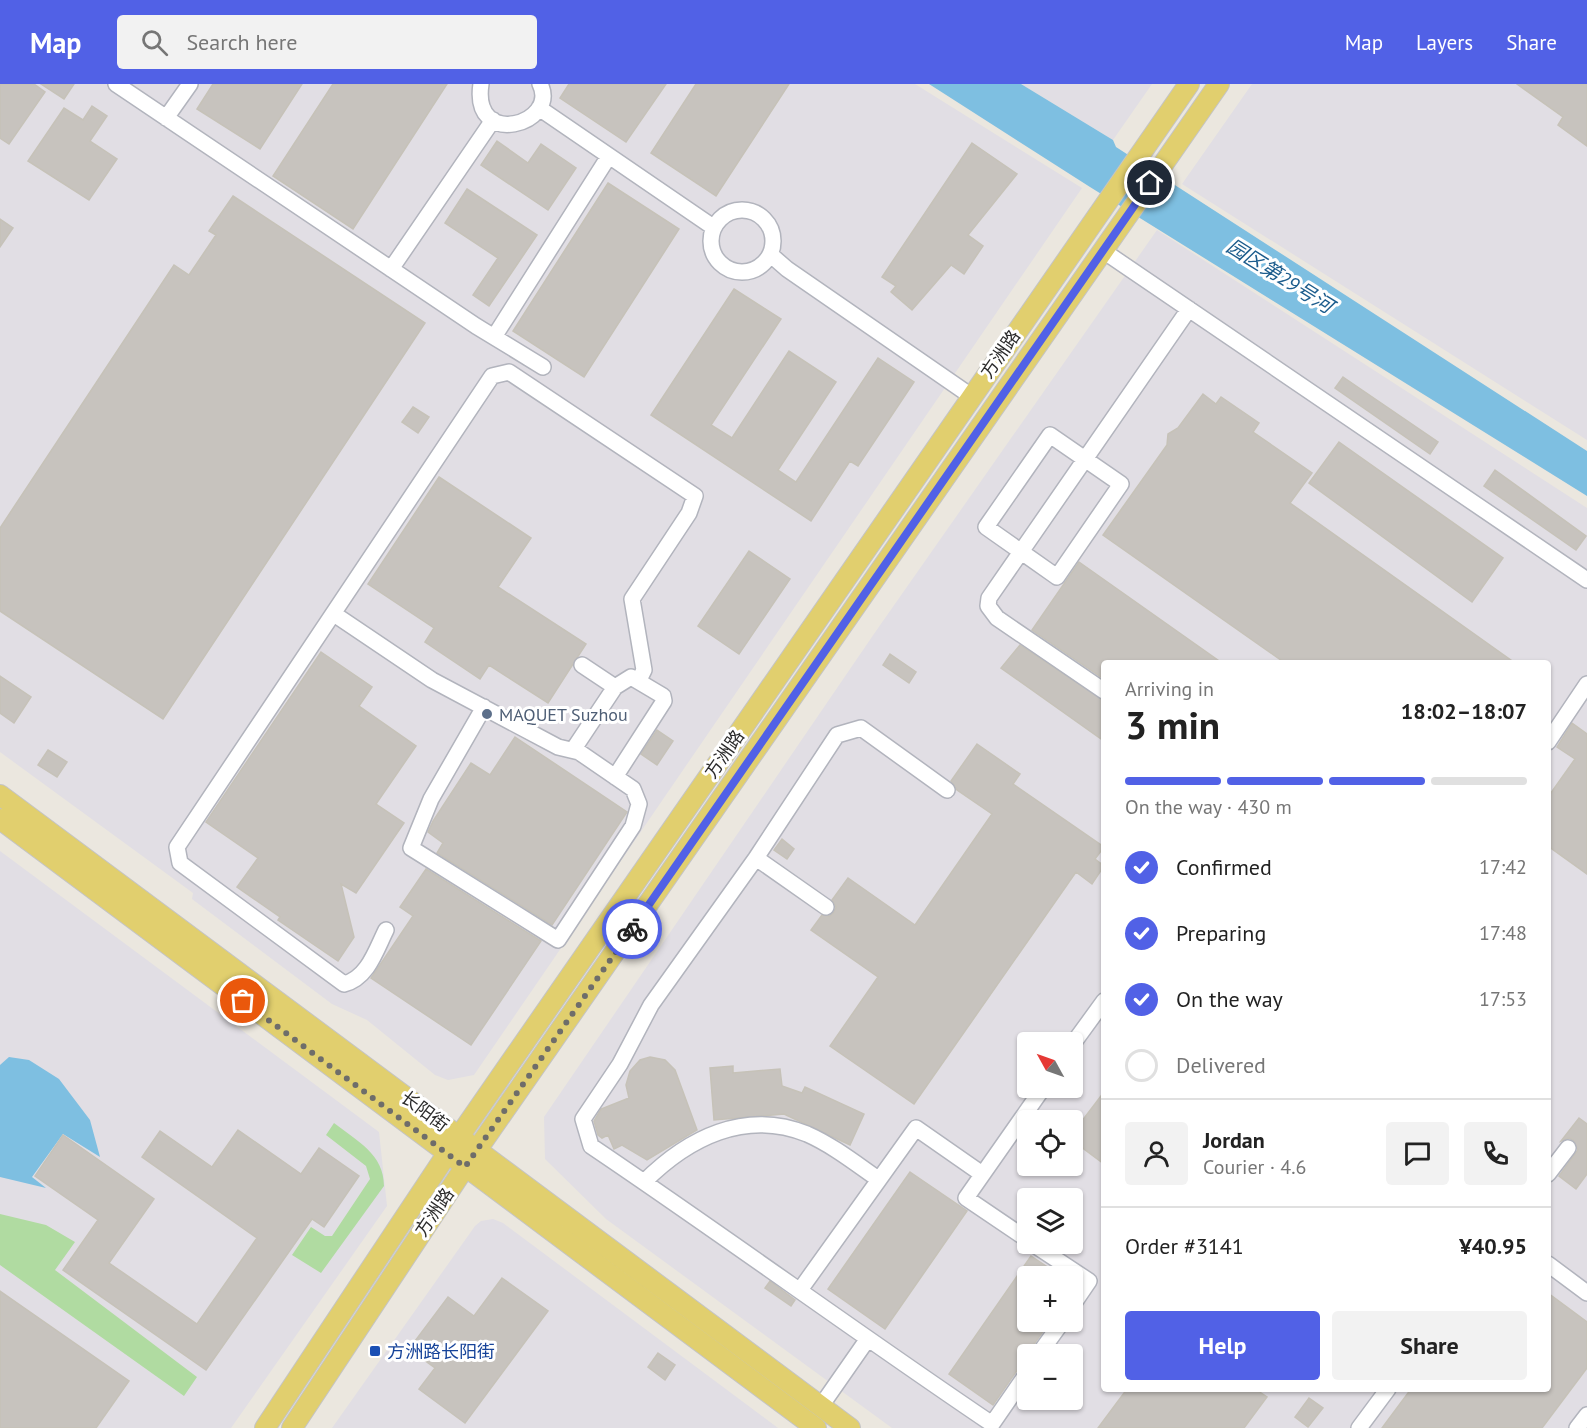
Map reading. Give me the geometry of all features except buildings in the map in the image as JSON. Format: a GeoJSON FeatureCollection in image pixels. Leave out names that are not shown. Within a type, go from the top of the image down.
{"type":"FeatureCollection","features":[{"type":"Feature","properties":{"kind":"main road","name":"方洲路"},"geometry":{"type":"LineString","coordinates":[[265,1428],[447,1154],[1189,84]]}},
{"type":"Feature","properties":{"kind":"main road","name":"方洲路"},"geometry":{"type":"LineString","coordinates":[[292,1428],[465,1167],[1219,84]]}},
{"type":"Feature","properties":{"kind":"main road","name":"长阳街"},"geometry":{"type":"LineString","coordinates":[[0,795],[850,1428]]}},
{"type":"Feature","properties":{"kind":"main road","name":"长阳街"},"geometry":{"type":"LineString","coordinates":[[0,819],[816,1428]]}},
{"type":"Feature","properties":{"kind":"lane"},"geometry":{"type":"LineString","coordinates":[[116,84],[391,269],[543,367]]}},
{"type":"Feature","properties":{"kind":"lane"},"geometry":{"type":"LineString","coordinates":[[166,118],[190,84]]}},
{"type":"Feature","properties":{"kind":"lane"},"geometry":{"type":"LineString","coordinates":[[481,84],[478,99],[488,117],[506,126],[525,123],[539,108],[542,88],[540,84]]}},
{"type":"Feature","properties":{"kind":"lane"},"geometry":{"type":"LineString","coordinates":[[539,108],[713,227]]}},
{"type":"Feature","properties":{"kind":"lane"},"geometry":{"type":"LineString","coordinates":[[391,269],[493,120]]}},
{"type":"Feature","properties":{"kind":"lane"},"geometry":{"type":"LineString","coordinates":[[494,337],[609,156]]}},
{"type":"Feature","properties":{"kind":"lane"},"geometry":{"type":"LineString","coordinates":[[747,209],[765,218],[774,236],[771,255],[757,270],[737,273],[728,269],[719,264],[710,247],[713,227],[727,213],[747,209]]}},
{"type":"Feature","properties":{"kind":"lane"},"geometry":{"type":"LineString","coordinates":[[1102,250],[1587,580]]}},
{"type":"Feature","properties":{"kind":"lane"},"geometry":{"type":"LineString","coordinates":[[771,255],[971,396]]}},
{"type":"Feature","properties":{"kind":"lane"},"geometry":{"type":"LineString","coordinates":[[1101,689],[992,613],[988,598],[1190,309]]}},
{"type":"Feature","properties":{"kind":"lane"},"geometry":{"type":"LineString","coordinates":[[386,930],[369,965],[355,981],[344,984],[180,863],[177,847],[492,375],[509,372],[694,496],[689,513],[632,598],[644,670],[639,680]]}},
{"type":"Feature","properties":{"kind":"lane"},"geometry":{"type":"LineString","coordinates":[[1050,435],[1121,484],[1057,576],[1021,552],[986,527],[1050,435]]}},
{"type":"Feature","properties":{"kind":"lane"},"geometry":{"type":"LineString","coordinates":[[334,614],[432,680],[484,707],[558,747],[573,750],[633,789],[639,804],[633,826],[558,940],[411,848],[431,799],[484,707]]}},
{"type":"Feature","properties":{"kind":"lane"},"geometry":{"type":"LineString","coordinates":[[582,665],[615,687]]}},
{"type":"Feature","properties":{"kind":"lane"},"geometry":{"type":"LineString","coordinates":[[573,750],[615,687],[631,677],[639,680],[663,696],[664,701],[615,777]]}},
{"type":"Feature","properties":{"kind":"lane"},"geometry":{"type":"LineString","coordinates":[[1551,738],[1587,684]]}},
{"type":"Feature","properties":{"kind":"lane"},"geometry":{"type":"LineString","coordinates":[[946,790],[861,728],[837,735],[756,858],[651,1005],[620,1065],[583,1119],[591,1146],[800,1290],[867,1340],[992,1424],[1017,1388]]}},
{"type":"Feature","properties":{"kind":"lane"},"geometry":{"type":"LineString","coordinates":[[756,858],[826,907]]}},
{"type":"Feature","properties":{"kind":"lane"},"geometry":{"type":"LineString","coordinates":[[1081,1032],[1101,1004]]}},
{"type":"Feature","properties":{"kind":"lane"},"geometry":{"type":"LineString","coordinates":[[1017,1233],[966,1198],[1036,1098]]}},
{"type":"Feature","properties":{"kind":"lane"},"geometry":{"type":"LineString","coordinates":[[644,1182],[668,1158],[702,1137],[738,1127],[771,1125],[807,1134],[845,1155],[878,1179]]}},
{"type":"Feature","properties":{"kind":"lane"},"geometry":{"type":"LineString","coordinates":[[800,1290],[916,1128],[982,1174]]}},
{"type":"Feature","properties":{"kind":"lane"},"geometry":{"type":"LineString","coordinates":[[1551,1170],[1568,1148]]}},
{"type":"Feature","properties":{"kind":"lane"},"geometry":{"type":"LineString","coordinates":[[1048,1254],[1066,1266]]}},
{"type":"Feature","properties":{"kind":"lane"},"geometry":{"type":"LineString","coordinates":[[1551,1266],[1587,1293]]}},
{"type":"Feature","properties":{"kind":"lane"},"geometry":{"type":"LineString","coordinates":[[1083,1277],[1089,1281],[1083,1290]]}},
{"type":"Feature","properties":{"kind":"lane"},"geometry":{"type":"LineString","coordinates":[[821,1406],[867,1340]]}},
{"type":"Feature","properties":{"kind":"lane"},"geometry":{"type":"LineString","coordinates":[[1359,1428],[1386,1392]]}},
{"type":"Feature","properties":{"kind":"lane"},"geometry":{"type":"LineString","coordinates":[[1577,1428],[1587,1415]]}},
{"type":"Feature","properties":{"kind":"shaded area"},"geometry":{"type":"Polygon","coordinates":[[[0,84],[915,84],[1082,188],[474,1075],[448,1080],[435,1075],[367,1020],[332,1004],[192,899],[193,893],[0,752],[0,84]]]}},
{"type":"Feature","properties":{"kind":"shaded area"},"geometry":{"type":"Polygon","coordinates":[[[1021,84],[1152,84],[1113,140],[1021,84]]]}},
{"type":"Feature","properties":{"kind":"shaded area"},"geometry":{"type":"Polygon","coordinates":[[[1252,84],[1587,84],[1587,440],[1182,184],[1252,84]]]}},
{"type":"Feature","properties":{"kind":"shaded area"},"geometry":{"type":"Polygon","coordinates":[[[1157,230],[1587,508],[1587,1428],[892,1428],[606,1219],[545,1159],[544,1117],[876,631],[1157,230]]]}},
{"type":"Feature","properties":{"kind":"shaded area"},"geometry":{"type":"Polygon","coordinates":[[[0,851],[379,1132],[387,1206],[231,1428],[0,1428],[0,851]]]}},
{"type":"Feature","properties":{"kind":"shaded area"},"geometry":{"type":"Polygon","coordinates":[[[493,1219],[503,1223],[778,1428],[332,1428],[475,1226],[481,1221],[493,1219]]]}},
{"type":"Feature","properties":{"kind":"green space"},"geometry":{"type":"Polygon","coordinates":[[[334,1123],[368,1149],[379,1165],[384,1186],[321,1273],[292,1255],[311,1227],[325,1236],[332,1236],[370,1179],[366,1166],[326,1135],[334,1123]]]}},
{"type":"Feature","properties":{"kind":"green space"},"geometry":{"type":"Polygon","coordinates":[[[0,1214],[46,1225],[75,1242],[55,1270],[197,1377],[184,1396],[0,1265],[0,1214]]]}},
{"type":"Feature","properties":{"kind":"water","name":"园区第29号河"},"geometry":{"type":"Polygon","coordinates":[[[929,84],[1021,84],[1113,140],[1116,147],[1587,451],[1587,496],[1090,187],[929,84]]]}},
{"type":"Feature","properties":{"kind":"water"},"geometry":{"type":"Polygon","coordinates":[[[9,1057],[29,1060],[59,1079],[90,1120],[100,1157],[63,1134],[32,1177],[46,1188],[0,1177],[0,1065],[9,1057]]]}},
{"type":"Feature","properties":{"kind":"way so far"},"geometry":{"type":"LineString","coordinates":[[243,1001],[465,1167],[632,929]]}},
{"type":"Feature","properties":{"kind":"place","name":"MAQUET Suzhou"},"geometry":{"type":"Point","coordinates":[487,714]}},
{"type":"Feature","properties":{"kind":"place","name":"方洲路长阳街"},"geometry":{"type":"Point","coordinates":[375,1351]}},
{"type":"Feature","properties":{"kind":"route"},"geometry":{"type":"LineString","coordinates":[[632,929],[1150,183]]}}]}
